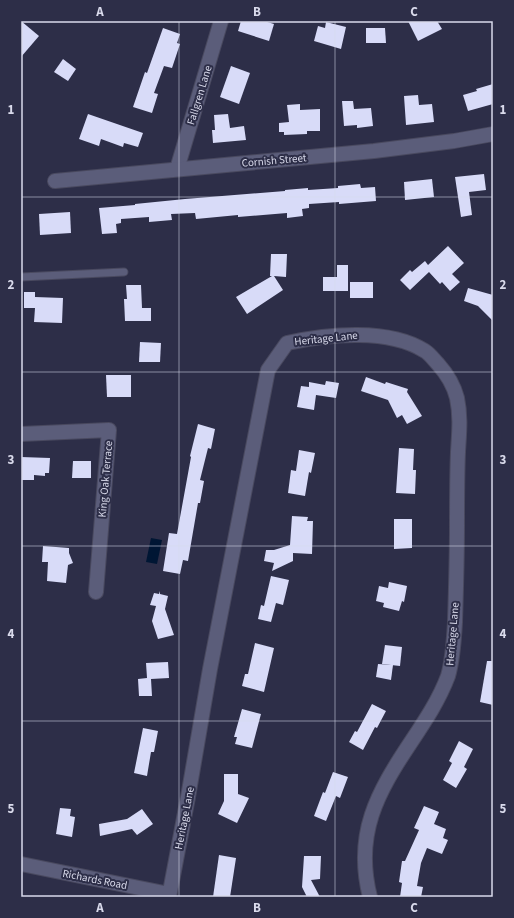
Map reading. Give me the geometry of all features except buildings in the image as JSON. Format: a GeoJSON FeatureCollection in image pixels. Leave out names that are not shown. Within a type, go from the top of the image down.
{"type":"FeatureCollection","features":[{"type":"Feature","properties":{"kind":"street","name":"Fallgren Lane"},"geometry":{"type":"LineString","coordinates":[[177,169],[221,21]]}},
{"type":"Feature","properties":{"kind":"street","name":"Cornish Street"},"geometry":{"type":"LineString","coordinates":[[55,181],[374,151],[454,141],[493,134]]}},
{"type":"Feature","properties":{"kind":"street","name":"Heritage Lane"},"geometry":{"type":"LineString","coordinates":[[169,895],[188,797],[210,669],[268,370],[287,343],[312,338],[362,334],[405,341],[426,352],[446,373],[457,396],[460,424],[458,452],[456,596],[453,655],[448,674],[435,704],[398,762],[373,808],[367,826],[365,850],[366,881],[370,897]]}},
{"type":"Feature","properties":{"kind":"street","name":"King Oak Terrace"},"geometry":{"type":"LineString","coordinates":[[21,434],[109,430],[96,592]]}},
{"type":"Feature","properties":{"kind":"street","name":"Richards Road"},"geometry":{"type":"LineString","coordinates":[[21,864],[169,895]]}},
{"type":"Feature","properties":{"kind":"lane"},"geometry":{"type":"LineString","coordinates":[[21,277],[124,272]]}},
{"type":"Feature","properties":{"kind":"water"},"geometry":{"type":"Polygon","coordinates":[[[151,538],[162,540],[157,564],[146,562],[151,538]]]}}]}
